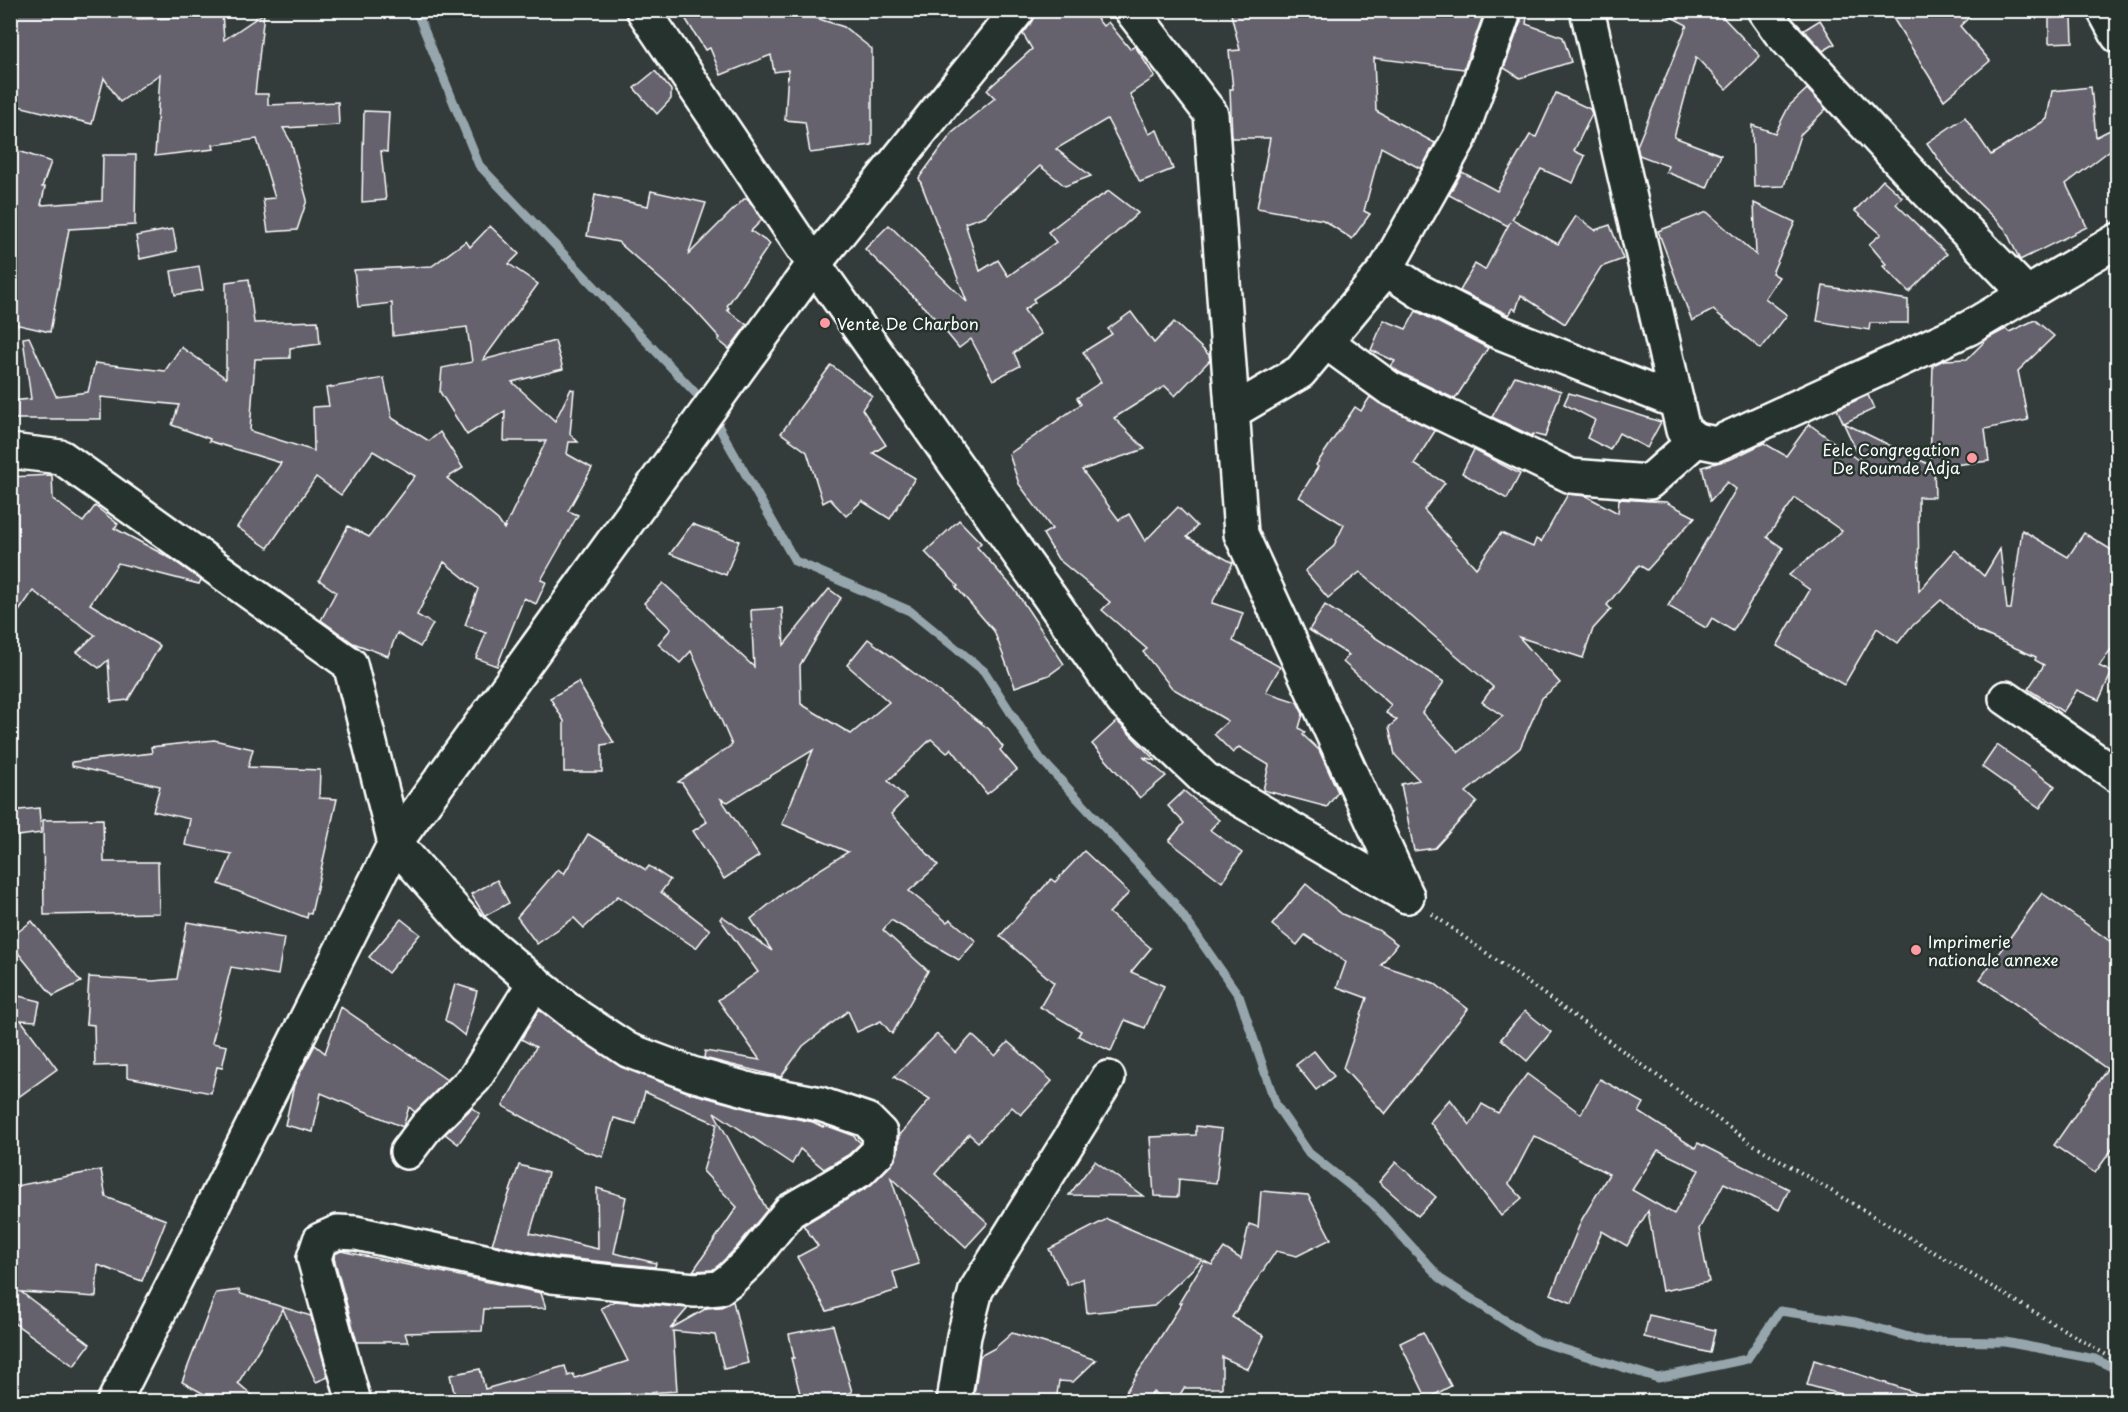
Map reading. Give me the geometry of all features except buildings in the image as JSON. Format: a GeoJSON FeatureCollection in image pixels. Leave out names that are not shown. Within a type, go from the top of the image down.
{"type":"FeatureCollection","features":[{"type":"Feature","properties":{"kind":"street"},"geometry":{"type":"LineString","coordinates":[[643,10],[814,264],[1123,701],[1205,779],[1407,896]]}},
{"type":"Feature","properties":{"kind":"street"},"geometry":{"type":"LineString","coordinates":[[114,1401],[395,843],[814,264],[1018,10]]}},
{"type":"Feature","properties":{"kind":"street"},"geometry":{"type":"LineString","coordinates":[[1131,10],[1211,114],[1241,534],[1407,896]]}},
{"type":"Feature","properties":{"kind":"street"},"geometry":{"type":"LineString","coordinates":[[1587,10],[1683,430],[1696,440],[1716,444],[1969,328],[2118,240]]}},
{"type":"Feature","properties":{"kind":"street"},"geometry":{"type":"LineString","coordinates":[[1764,10],[1779,31],[1926,190],[2027,294]]}},
{"type":"Feature","properties":{"kind":"street"},"geometry":{"type":"LineString","coordinates":[[2104,10],[2118,36]]}},
{"type":"Feature","properties":{"kind":"street"},"geometry":{"type":"LineString","coordinates":[[1232,412],[1300,372],[1386,269],[1460,137],[1503,15]]}},
{"type":"Feature","properties":{"kind":"street"},"geometry":{"type":"LineString","coordinates":[[1386,269],[1421,292],[1497,331],[1677,402]]}},
{"type":"Feature","properties":{"kind":"street"},"geometry":{"type":"LineString","coordinates":[[1327,339],[1329,344],[1389,388],[1571,476],[1649,482],[1696,440]]}},
{"type":"Feature","properties":{"kind":"street"},"geometry":{"type":"LineString","coordinates":[[10,451],[62,457],[350,664],[395,843],[469,927],[578,1017],[628,1050],[692,1074],[753,1091],[820,1104],[867,1120],[880,1133],[879,1151],[860,1170],[790,1211],[750,1261],[719,1288],[695,1290],[552,1276],[356,1233],[338,1232],[320,1240],[314,1258],[342,1350],[354,1401]]}},
{"type":"Feature","properties":{"kind":"street"},"geometry":{"type":"LineString","coordinates":[[2006,698],[2118,776]]}},
{"type":"Feature","properties":{"kind":"street"},"geometry":{"type":"LineString","coordinates":[[407,1152],[426,1127],[475,1078],[535,982]]}},
{"type":"Feature","properties":{"kind":"street"},"geometry":{"type":"LineString","coordinates":[[954,1401],[964,1336],[976,1290],[1108,1078]]}},
{"type":"Feature","properties":{"kind":"path"},"geometry":{"type":"LineString","coordinates":[[1407,896],[1751,1143],[2118,1362]]}},
{"type":"Feature","properties":{"kind":"waterway"},"geometry":{"type":"LineString","coordinates":[[416,10],[479,165],[705,403]]}},
{"type":"Feature","properties":{"kind":"waterway"},"geometry":{"type":"LineString","coordinates":[[712,415],[795,561],[910,611],[984,671],[1040,758],[1174,903],[1239,996],[1276,1105],[1309,1153],[1372,1203],[1442,1280],[1537,1341],[1658,1378],[1747,1359],[1780,1311],[1856,1322],[1923,1341],[2005,1342],[2095,1359],[2118,1370]]}},
{"type":"Feature","properties":{"kind":"place","name":"Vente De Charbon"},"geometry":{"type":"Point","coordinates":[825,323]}},
{"type":"Feature","properties":{"kind":"place","name":"Eelc Congregation De Roumde Adja"},"geometry":{"type":"Point","coordinates":[1972,458]}},
{"type":"Feature","properties":{"kind":"place","name":"Imprimerie nationale annexe"},"geometry":{"type":"Point","coordinates":[1916,950]}}]}
